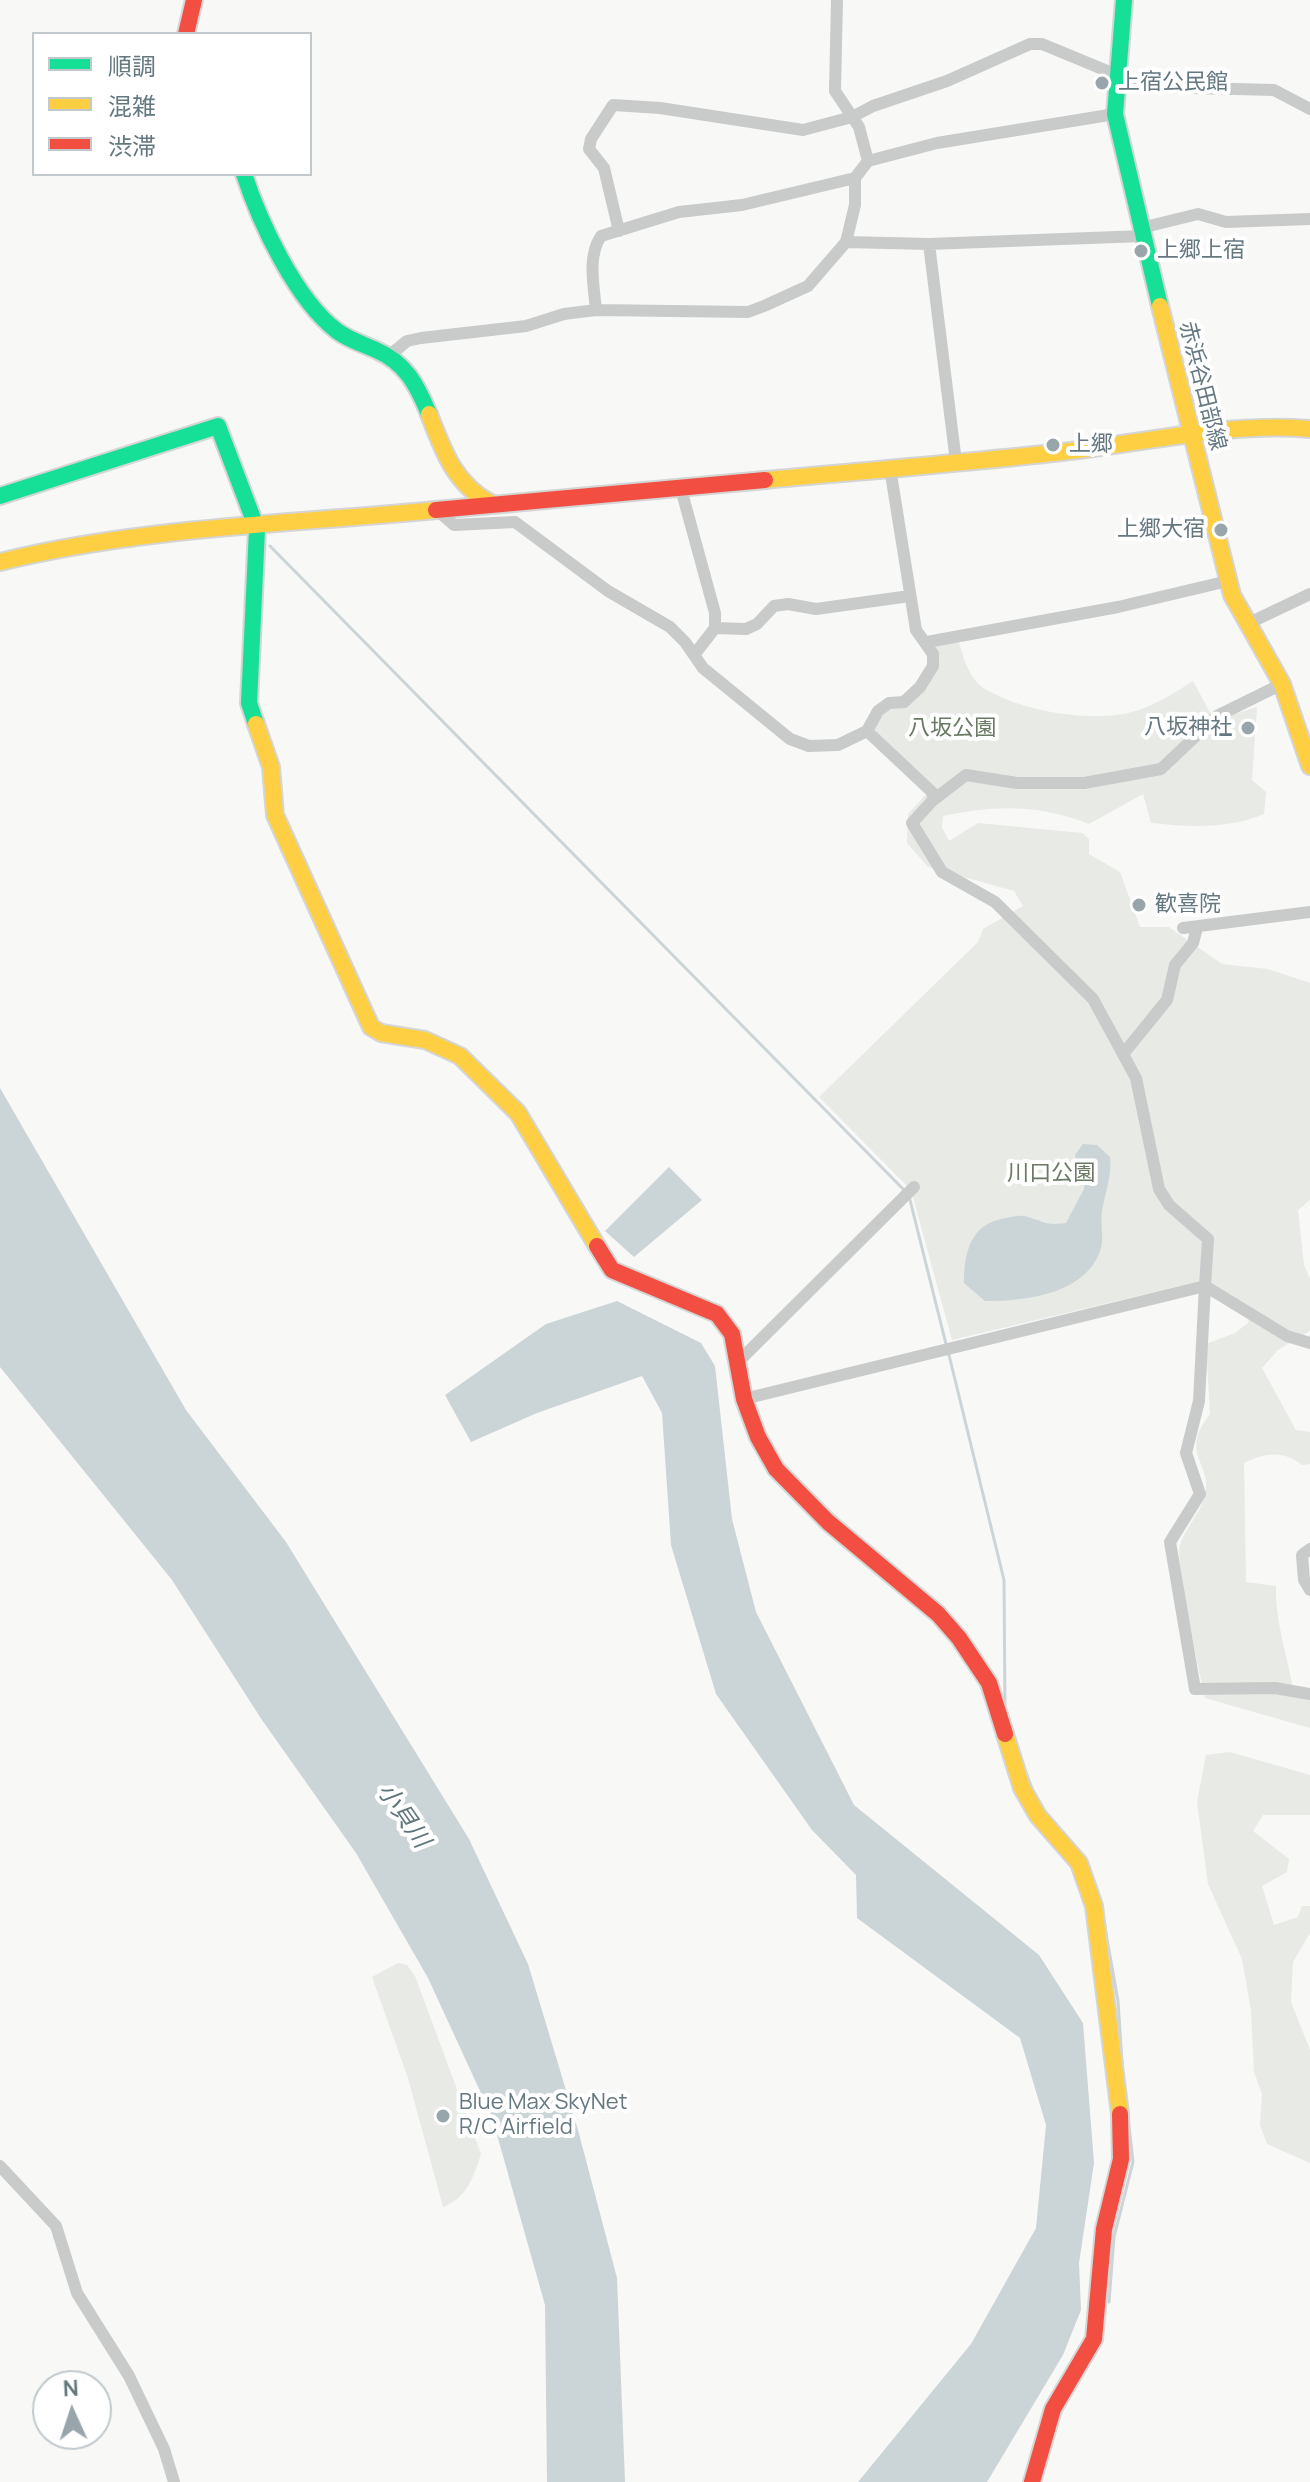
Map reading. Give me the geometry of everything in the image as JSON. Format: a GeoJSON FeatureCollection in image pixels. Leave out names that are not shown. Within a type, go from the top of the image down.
{"type":"FeatureCollection","features":[{"type":"Feature","properties":{"kind":"street"},"geometry":{"type":"LineString","coordinates":[[186,32],[194,0]]}},
{"type":"Feature","properties":{"kind":"street"},"geometry":{"type":"LineString","coordinates":[[837,0],[835,91],[852,117],[868,161]]}},
{"type":"Feature","properties":{"kind":"street","name":"赤浜谷田部線"},"geometry":{"type":"LineString","coordinates":[[1124,0],[1115,114],[1191,435],[1228,581],[1247,624],[1266,651],[1282,684],[1310,766]]}},
{"type":"Feature","properties":{"kind":"street"},"geometry":{"type":"LineString","coordinates":[[619,231],[604,168],[589,149],[591,139],[613,105],[660,108],[803,130],[852,117],[873,106],[947,81],[1030,44],[1042,44],[1116,81],[1274,90],[1310,109]]}},
{"type":"Feature","properties":{"kind":"street"},"geometry":{"type":"LineString","coordinates":[[390,355],[407,341],[526,326],[564,314],[596,310],[748,312],[808,286],[846,242],[855,205],[855,178],[868,161],[937,143],[1115,114]]}},
{"type":"Feature","properties":{"kind":"street"},"geometry":{"type":"LineString","coordinates":[[245,176],[259,216],[323,317],[350,339],[390,355],[407,369],[420,391],[457,479],[479,500],[497,506]]}},
{"type":"Feature","properties":{"kind":"street"},"geometry":{"type":"LineString","coordinates":[[596,310],[594,246],[601,236],[679,212],[742,205],[855,178]]}},
{"type":"Feature","properties":{"kind":"street"},"geometry":{"type":"LineString","coordinates":[[846,242],[929,244],[1142,232],[1198,214],[1226,222],[1310,219]]}},
{"type":"Feature","properties":{"kind":"street"},"geometry":{"type":"LineString","coordinates":[[929,244],[956,462]]}},
{"type":"Feature","properties":{"kind":"street"},"geometry":{"type":"LineString","coordinates":[[0,496],[218,426],[257,529],[249,703],[271,767],[275,815],[371,1027],[381,1033],[433,1042],[460,1056],[518,1113],[612,1270],[717,1314],[732,1334],[744,1399],[758,1437],[776,1469],[828,1522],[938,1614],[959,1638],[989,1683],[1022,1788],[1038,1816],[1079,1863],[1094,1906],[1119,2096],[1121,2159],[1104,2229],[1094,2339],[1053,2409],[1032,2482]]}},
{"type":"Feature","properties":{"kind":"street"},"geometry":{"type":"LineString","coordinates":[[0,562],[96,544],[956,462],[1255,427],[1310,429]]}},
{"type":"Feature","properties":{"kind":"street"},"geometry":{"type":"LineString","coordinates":[[438,511],[454,525],[515,522],[608,591],[670,627],[727,689],[767,717],[790,739],[809,746],[838,745],[867,731],[878,711],[889,703],[904,702],[928,677],[933,654],[916,630],[890,468]]}},
{"type":"Feature","properties":{"kind":"street"},"geometry":{"type":"LineString","coordinates":[[681,489],[703,574],[712,593],[715,628],[694,655]]}},
{"type":"Feature","properties":{"kind":"street"},"geometry":{"type":"LineString","coordinates":[[927,642],[1118,607],[1228,581]]}},
{"type":"Feature","properties":{"kind":"street"},"geometry":{"type":"LineString","coordinates":[[1247,624],[1310,594]]}},
{"type":"Feature","properties":{"kind":"street"},"geometry":{"type":"LineString","coordinates":[[715,628],[746,629],[757,624],[774,606],[788,604],[816,609],[910,596]]}},
{"type":"Feature","properties":{"kind":"street"},"geometry":{"type":"LineString","coordinates":[[1282,684],[1217,716],[1161,769],[1084,783],[1017,783],[966,775],[932,801],[912,823],[942,872],[995,902],[1093,999],[1136,1078],[1159,1189],[1169,1205],[1208,1239],[1199,1401],[1186,1453],[1200,1494],[1170,1542],[1195,1689],[1275,1688],[1310,1694]]}},
{"type":"Feature","properties":{"kind":"street"},"geometry":{"type":"LineString","coordinates":[[867,731],[933,793],[932,801]]}},
{"type":"Feature","properties":{"kind":"street"},"geometry":{"type":"LineString","coordinates":[[1183,928],[1310,912]]}},
{"type":"Feature","properties":{"kind":"street"},"geometry":{"type":"LineString","coordinates":[[1124,1053],[1167,1000],[1175,965],[1193,943],[1197,928]]}},
{"type":"Feature","properties":{"kind":"street"},"geometry":{"type":"LineString","coordinates":[[739,1361],[914,1187]]}},
{"type":"Feature","properties":{"kind":"street"},"geometry":{"type":"LineString","coordinates":[[744,1399],[1205,1286],[1287,1336],[1310,1343]]}},
{"type":"Feature","properties":{"kind":"street"},"geometry":{"type":"LineString","coordinates":[[1310,1549],[1302,1555],[1304,1580],[1310,1590]]}},
{"type":"Feature","properties":{"kind":"street"},"geometry":{"type":"LineString","coordinates":[[0,2166],[56,2226],[77,2293],[129,2376],[164,2449],[174,2482]]}},
{"type":"Feature","properties":{"kind":"green space"},"geometry":{"type":"Polygon","coordinates":[[[959,642],[968,668],[980,685],[1000,697],[1035,709],[1093,716],[1128,713],[1170,696],[1193,681],[1214,720],[1257,707],[1252,780],[1266,792],[1264,814],[1251,819],[1193,826],[1151,823],[1143,794],[1089,824],[1052,813],[999,808],[943,816],[942,827],[949,841],[978,823],[1082,833],[1089,839],[1089,854],[1120,872],[1140,927],[1169,927],[1222,964],[1268,969],[1310,983],[1310,1200],[1298,1210],[1304,1265],[1310,1279],[1310,1331],[1278,1350],[1262,1368],[1296,1430],[1310,1432],[1310,1464],[1302,1465],[1281,1455],[1259,1457],[1244,1463],[1246,1582],[1276,1586],[1278,1614],[1294,1696],[1310,1699],[1310,1728],[1205,1698],[1181,1573],[1180,1545],[1205,1495],[1205,1474],[1196,1449],[1201,1428],[1210,1414],[1206,1344],[1235,1333],[1248,1323],[1250,1311],[1205,1280],[952,1340],[911,1190],[819,1097],[978,942],[983,929],[1023,906],[1014,891],[928,867],[907,843],[908,814],[930,790],[867,731],[878,711],[904,702],[937,656],[935,645],[959,642]]]}},
{"type":"Feature","properties":{"kind":"green space"},"geometry":{"type":"Polygon","coordinates":[[[1230,1752],[1310,1775],[1310,1815],[1263,1815],[1253,1831],[1289,1859],[1287,1872],[1262,1886],[1274,1925],[1298,1917],[1302,1906],[1310,1906],[1310,1933],[1293,1962],[1291,2002],[1310,2050],[1310,2163],[1267,2144],[1260,2125],[1262,2094],[1254,2072],[1251,2010],[1242,1959],[1208,1884],[1197,1802],[1206,1755],[1230,1752]]]}},
{"type":"Feature","properties":{"kind":"green space","name":"Blue Max SkyNet R/C Airfield"},"geometry":{"type":"Polygon","coordinates":[[[398,1963],[407,1965],[415,1976],[481,2154],[463,2193],[443,2207],[408,2078],[372,1977],[398,1963]]]}},
{"type":"Feature","properties":{"kind":"water","name":"小貝川"},"geometry":{"type":"Polygon","coordinates":[[[0,1088],[186,1410],[286,1542],[469,1839],[528,1964],[578,2130],[617,2278],[625,2482],[547,2482],[545,2305],[492,2117],[428,1978],[356,1853],[262,1720],[172,1580],[0,1367],[0,1088]]]}},
{"type":"Feature","properties":{"kind":"water"},"geometry":{"type":"Polygon","coordinates":[[[1083,1144],[1097,1145],[1110,1157],[1102,1216],[1102,1244],[1094,1264],[1082,1276],[1052,1292],[1035,1297],[985,1301],[964,1283],[972,1241],[985,1226],[1013,1217],[1066,1223],[1084,1189],[1085,1177],[1078,1170],[1075,1155],[1083,1144]]]}},
{"type":"Feature","properties":{"kind":"water"},"geometry":{"type":"Polygon","coordinates":[[[669,1167],[702,1200],[634,1257],[605,1231],[669,1167]]]}},
{"type":"Feature","properties":{"kind":"water"},"geometry":{"type":"Polygon","coordinates":[[[617,1301],[701,1343],[715,1366],[732,1519],[756,1612],[854,1805],[1039,1955],[1083,2023],[1094,2163],[1079,2263],[1081,2310],[1063,2355],[987,2482],[858,2482],[971,2344],[1036,2228],[1046,2125],[1020,2038],[857,1918],[856,1875],[812,1830],[716,1694],[671,1545],[662,1413],[642,1376],[537,1413],[471,1442],[445,1395],[546,1324],[617,1301]]]}},
{"type":"Feature","properties":{"kind":"waterway"},"geometry":{"type":"LineString","coordinates":[[270,546],[904,1190]]}},
{"type":"Feature","properties":{"kind":"waterway"},"geometry":{"type":"LineString","coordinates":[[909,1196],[946,1344]]}},
{"type":"Feature","properties":{"kind":"waterway"},"geometry":{"type":"LineString","coordinates":[[948,1351],[1004,1580],[1005,1709]]}},
{"type":"Feature","properties":{"kind":"waterway"},"geometry":{"type":"LineString","coordinates":[[1023,1765],[1035,1796]]}},
{"type":"Feature","properties":{"kind":"waterway"},"geometry":{"type":"LineString","coordinates":[[1043,1809],[1074,1846]]}},
{"type":"Feature","properties":{"kind":"waterway"},"geometry":{"type":"LineString","coordinates":[[1090,1873],[1101,1903]]}},
{"type":"Feature","properties":{"kind":"waterway"},"geometry":{"type":"LineString","coordinates":[[1104,1922],[1118,2001],[1122,2062]]}},
{"type":"Feature","properties":{"kind":"waterway"},"geometry":{"type":"LineString","coordinates":[[1109,2302],[1114,2237],[1133,2162],[1128,2117]]}},
{"type":"Feature","properties":{"kind":"traffic: fast"},"geometry":{"type":"LineString","coordinates":[[1124,0],[1115,114],[1160,306]]}},
{"type":"Feature","properties":{"kind":"traffic: fast"},"geometry":{"type":"LineString","coordinates":[[245,176],[281,259],[307,300],[337,331],[386,355],[403,368],[415,384],[429,414]]}},
{"type":"Feature","properties":{"kind":"traffic: fast"},"geometry":{"type":"LineString","coordinates":[[0,496],[218,426],[257,529],[249,703],[256,724]]}},
{"type":"Feature","properties":{"kind":"traffic: slow"},"geometry":{"type":"LineString","coordinates":[[1160,306],[1232,595],[1282,684],[1310,766]]}},
{"type":"Feature","properties":{"kind":"traffic: slow"},"geometry":{"type":"LineString","coordinates":[[429,414],[445,454],[459,477],[492,504]]}},
{"type":"Feature","properties":{"kind":"traffic: slow"},"geometry":{"type":"LineString","coordinates":[[765,480],[1062,452],[1248,428],[1310,429]]}},
{"type":"Feature","properties":{"kind":"traffic: slow"},"geometry":{"type":"LineString","coordinates":[[0,562],[53,550],[161,534],[436,510]]}},
{"type":"Feature","properties":{"kind":"traffic: slow"},"geometry":{"type":"LineString","coordinates":[[256,724],[271,767],[275,815],[371,1027],[381,1033],[425,1040],[460,1056],[518,1113],[597,1246]]}},
{"type":"Feature","properties":{"kind":"traffic: slow"},"geometry":{"type":"LineString","coordinates":[[1005,1734],[1022,1788],[1038,1816],[1079,1863],[1094,1906],[1120,2114]]}},
{"type":"Feature","properties":{"kind":"traffic: jam"},"geometry":{"type":"LineString","coordinates":[[186,32],[194,0]]}},
{"type":"Feature","properties":{"kind":"traffic: jam"},"geometry":{"type":"LineString","coordinates":[[436,510],[765,480]]}},
{"type":"Feature","properties":{"kind":"traffic: jam"},"geometry":{"type":"LineString","coordinates":[[597,1246],[612,1270],[717,1314],[732,1334],[744,1399],[758,1437],[776,1469],[828,1522],[938,1614],[959,1638],[989,1683],[1005,1734]]}},
{"type":"Feature","properties":{"kind":"traffic: jam"},"geometry":{"type":"LineString","coordinates":[[1032,2482],[1053,2409],[1094,2339],[1104,2229],[1121,2159],[1120,2114]]}},
{"type":"Feature","properties":{"kind":"place","name":"上宿公民館"},"geometry":{"type":"Point","coordinates":[1102,83]}},
{"type":"Feature","properties":{"kind":"place","name":"上郷上宿"},"geometry":{"type":"Point","coordinates":[1141,251]}},
{"type":"Feature","properties":{"kind":"place","name":"上郷"},"geometry":{"type":"Point","coordinates":[1053,445]}},
{"type":"Feature","properties":{"kind":"place","name":"上郷大宿"},"geometry":{"type":"Point","coordinates":[1221,530]}},
{"type":"Feature","properties":{"kind":"place","name":"八坂神社"},"geometry":{"type":"Point","coordinates":[1248,728]}},
{"type":"Feature","properties":{"kind":"place","name":"歓喜院"},"geometry":{"type":"Point","coordinates":[1139,905]}},
{"type":"Feature","properties":{"kind":"place","name":"Blue Max SkyNet R/C Airfield"},"geometry":{"type":"Point","coordinates":[443,2116]}},
{"type":"Feature","properties":{"kind":"park label","name":"八坂公園"},"geometry":{"type":"Point","coordinates":[952,729]}},
{"type":"Feature","properties":{"kind":"park label","name":"川口公園"},"geometry":{"type":"Point","coordinates":[1051,1174]}}]}
